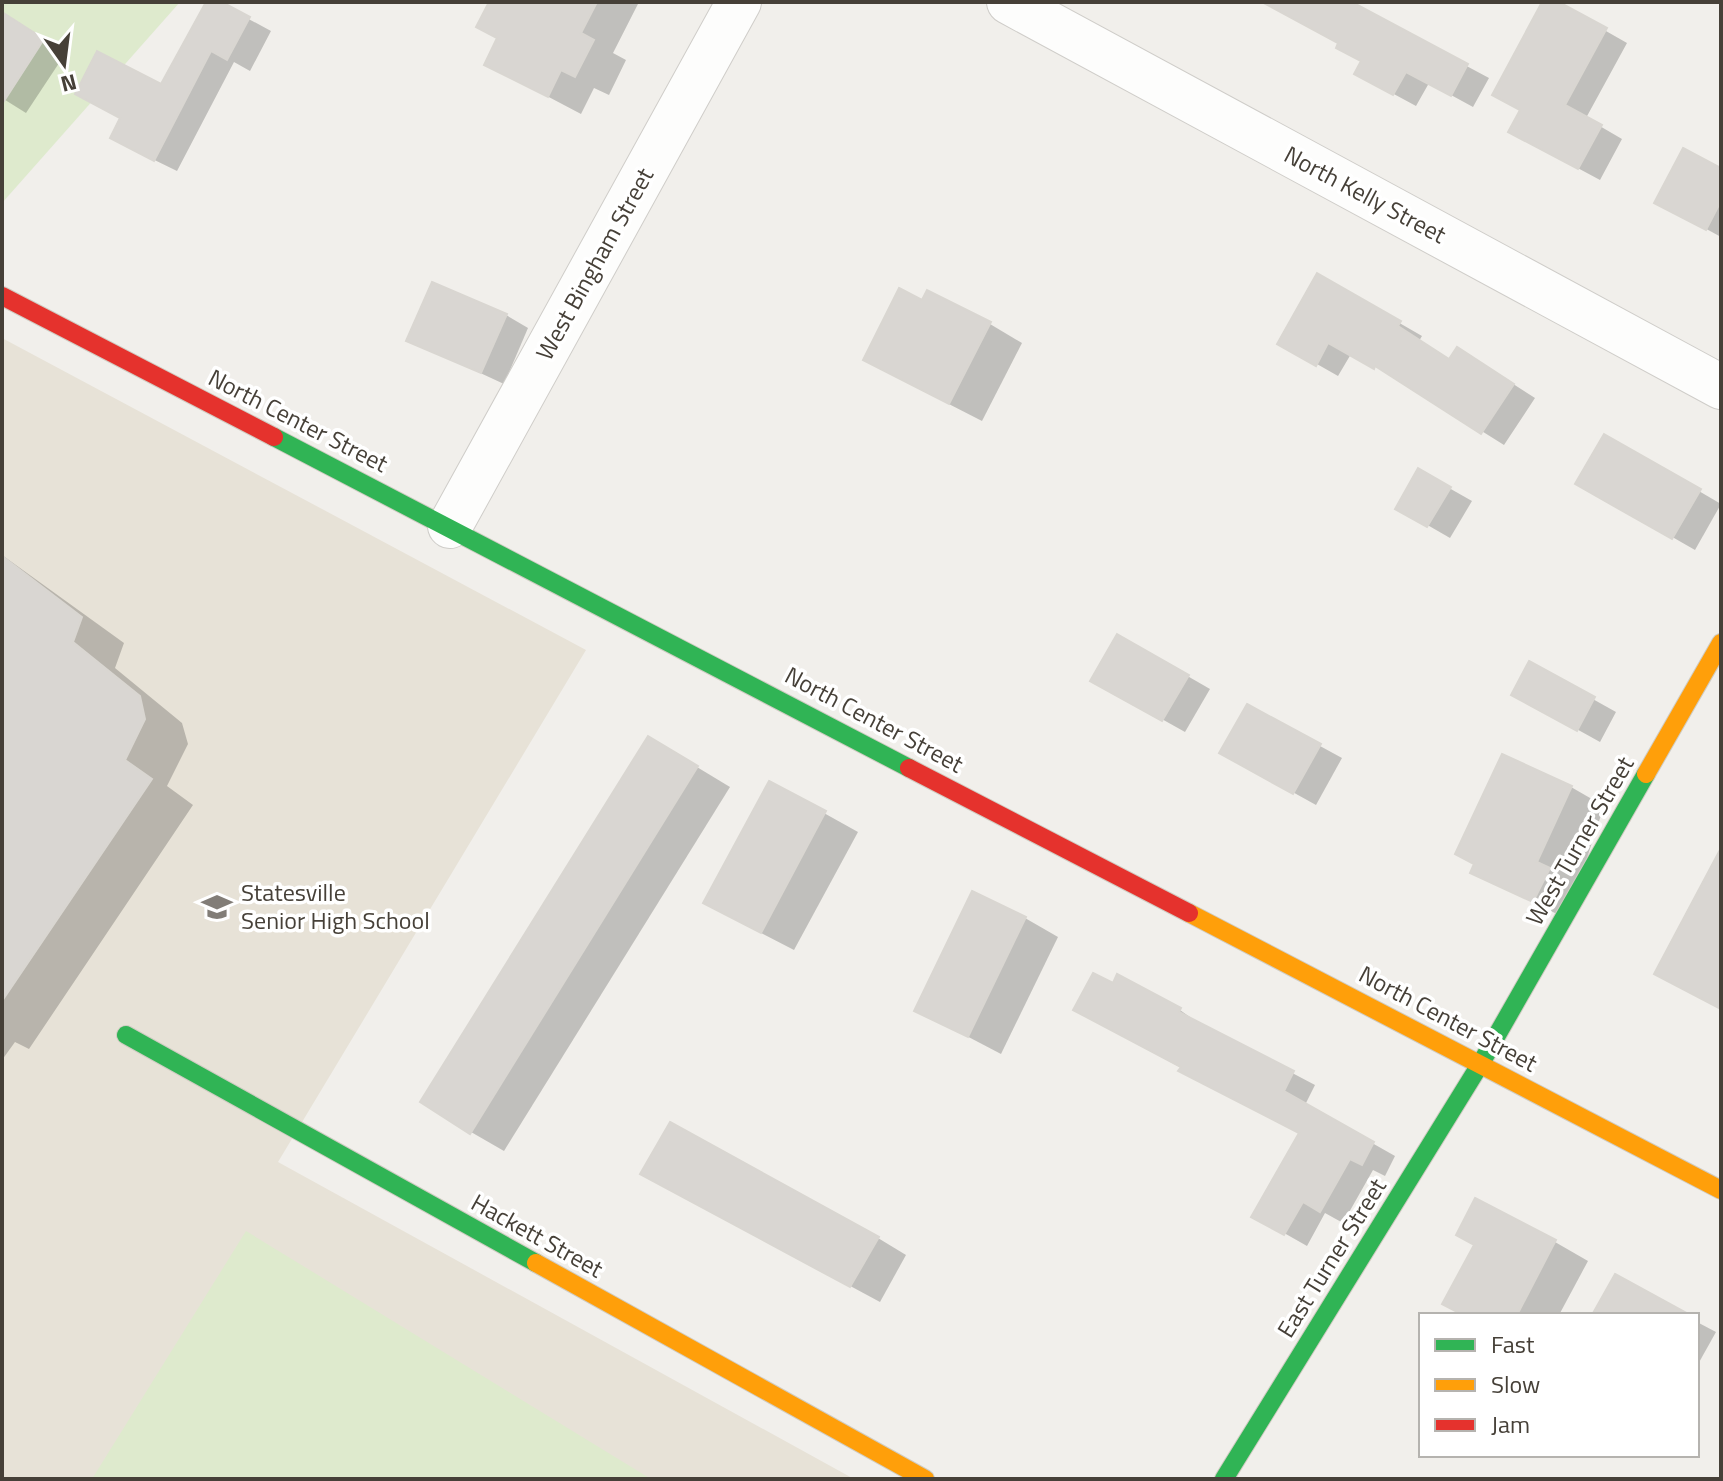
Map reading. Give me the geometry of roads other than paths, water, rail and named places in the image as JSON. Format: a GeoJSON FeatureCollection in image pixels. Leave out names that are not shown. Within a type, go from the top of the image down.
{"type":"FeatureCollection","features":[{"type":"Feature","properties":{"kind":"main road","name":"North Center Street"},"geometry":{"type":"LineString","coordinates":[[2,296],[450,526],[1721,1190]]}},
{"type":"Feature","properties":{"kind":"main road","name":"West Turner Street"},"geometry":{"type":"LineString","coordinates":[[1481,1063],[1721,643]]}},
{"type":"Feature","properties":{"kind":"main road","name":"Hackett Street"},"geometry":{"type":"LineString","coordinates":[[126,1035],[925,1479]]}},
{"type":"Feature","properties":{"kind":"main road","name":"East Turner Street"},"geometry":{"type":"LineString","coordinates":[[1224,1479],[1481,1063]]}},
{"type":"Feature","properties":{"kind":"street","name":"West Bingham Street"},"geometry":{"type":"LineString","coordinates":[[450,526],[739,2]]}},
{"type":"Feature","properties":{"kind":"street","name":"North Kelly Street"},"geometry":{"type":"LineString","coordinates":[[1009,2],[1721,387]]}},
{"type":"Feature","properties":{"kind":"place","name":"Statesville Senior High School"},"geometry":{"type":"Point","coordinates":[217,907]}}]}
